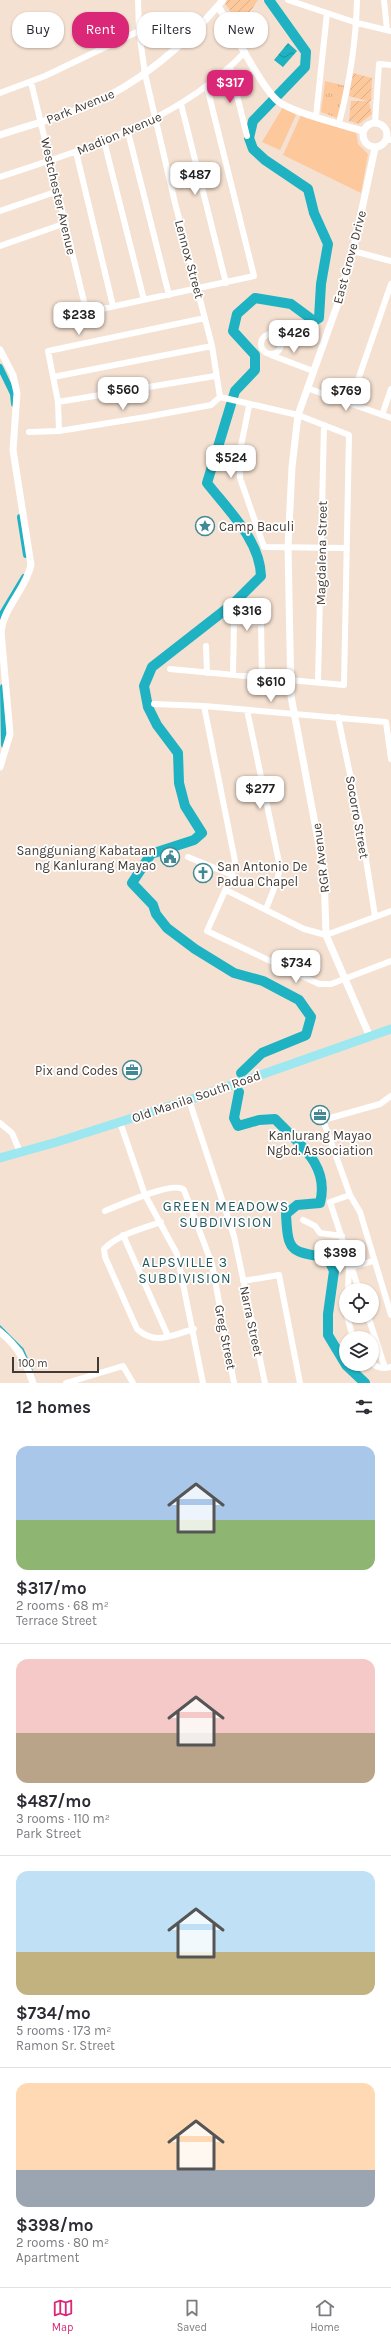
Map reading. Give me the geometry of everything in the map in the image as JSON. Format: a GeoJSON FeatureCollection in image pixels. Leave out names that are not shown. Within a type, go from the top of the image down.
{"type":"FeatureCollection","features":[{"type":"Feature","properties":{"kind":"main road","name":"Old Manila South Road"},"geometry":{"type":"LineString","coordinates":[[0,1158],[189,1100],[391,1029]]}},
{"type":"Feature","properties":{"kind":"street","name":"Lennox Street"},"geometry":{"type":"LineString","coordinates":[[138,0],[138,12]]}},
{"type":"Feature","properties":{"kind":"street"},"geometry":{"type":"LineString","coordinates":[[288,0],[357,23],[389,30],[384,0]]}},
{"type":"Feature","properties":{"kind":"street"},"geometry":{"type":"LineString","coordinates":[[339,123],[349,88],[357,23],[357,0]]}},
{"type":"Feature","properties":{"kind":"street"},"geometry":{"type":"LineString","coordinates":[[220,3],[245,52],[273,96],[279,102],[363,131]]}},
{"type":"Feature","properties":{"kind":"street","name":"Park Avenue"},"geometry":{"type":"LineString","coordinates":[[0,135],[89,105],[145,74],[185,41],[220,3]]}},
{"type":"Feature","properties":{"kind":"street"},"geometry":{"type":"LineString","coordinates":[[316,116],[327,13]]}},
{"type":"Feature","properties":{"kind":"street"},"geometry":{"type":"LineString","coordinates":[[0,93],[30,82],[137,32]]}},
{"type":"Feature","properties":{"kind":"street","name":"Lennox Street"},"geometry":{"type":"LineString","coordinates":[[141,48],[145,74],[155,119],[206,318],[212,346],[215,376],[220,397]]}},
{"type":"Feature","properties":{"kind":"street","name":"Madion Avenue"},"geometry":{"type":"LineString","coordinates":[[0,176],[76,152],[128,132],[155,119],[207,87],[230,68],[245,52]]}},
{"type":"Feature","properties":{"kind":"street"},"geometry":{"type":"LineString","coordinates":[[375,123],[379,64],[391,65]]}},
{"type":"Feature","properties":{"kind":"street"},"geometry":{"type":"LineString","coordinates":[[230,68],[247,136]]}},
{"type":"Feature","properties":{"kind":"street","name":"Westchester Avenue"},"geometry":{"type":"LineString","coordinates":[[30,82],[42,121],[86,310],[92,311],[113,306]]}},
{"type":"Feature","properties":{"kind":"street"},"geometry":{"type":"LineString","coordinates":[[76,152],[113,306],[254,276],[207,87]]}},
{"type":"Feature","properties":{"kind":"street"},"geometry":{"type":"LineString","coordinates":[[181,104],[226,283]]}},
{"type":"Feature","properties":{"kind":"street"},"geometry":{"type":"LineString","coordinates":[[375,123],[385,128],[389,139],[382,145],[375,148],[366,143],[363,138],[363,131],[369,125],[375,123]]}},
{"type":"Feature","properties":{"kind":"street"},"geometry":{"type":"LineString","coordinates":[[128,132],[169,295]]}},
{"type":"Feature","properties":{"kind":"street"},"geometry":{"type":"LineString","coordinates":[[104,141],[144,300]]}},
{"type":"Feature","properties":{"kind":"street","name":"East Grove Drive"},"geometry":{"type":"LineString","coordinates":[[291,696],[288,547],[292,467],[298,415],[338,303],[353,252],[375,148]]}},
{"type":"Feature","properties":{"kind":"street"},"geometry":{"type":"LineString","coordinates":[[0,211],[58,191]]}},
{"type":"Feature","properties":{"kind":"street"},"geometry":{"type":"LineString","coordinates":[[0,246],[66,223]]}},
{"type":"Feature","properties":{"kind":"street"},"geometry":{"type":"LineString","coordinates":[[353,252],[391,261]]}},
{"type":"Feature","properties":{"kind":"street"},"geometry":{"type":"LineString","coordinates":[[350,403],[391,284]]}},
{"type":"Feature","properties":{"kind":"street"},"geometry":{"type":"LineString","coordinates":[[60,431],[58,402],[48,351],[206,318]]}},
{"type":"Feature","properties":{"kind":"street"},"geometry":{"type":"LineString","coordinates":[[52,377],[212,346]]}},
{"type":"Feature","properties":{"kind":"street"},"geometry":{"type":"LineString","coordinates":[[0,350],[13,375],[17,393],[13,450],[31,564],[29,575],[3,618],[1,632],[10,734],[0,767]]}},
{"type":"Feature","properties":{"kind":"street"},"geometry":{"type":"LineString","coordinates":[[269,354],[313,370]]}},
{"type":"Feature","properties":{"kind":"street"},"geometry":{"type":"LineString","coordinates":[[58,402],[215,376]]}},
{"type":"Feature","properties":{"kind":"street"},"geometry":{"type":"LineString","coordinates":[[307,388],[391,418]]}},
{"type":"Feature","properties":{"kind":"street"},"geometry":{"type":"LineString","coordinates":[[382,415],[391,389]]}},
{"type":"Feature","properties":{"kind":"street"},"geometry":{"type":"LineString","coordinates":[[29,432],[60,431],[211,405],[220,397],[249,406],[298,415],[349,435],[344,684],[170,669]]}},
{"type":"Feature","properties":{"kind":"street"},"geometry":{"type":"LineString","coordinates":[[249,406],[240,451],[240,478],[264,547],[346,548]]}},
{"type":"Feature","properties":{"kind":"street","name":"Magdalena Street"},"geometry":{"type":"LineString","coordinates":[[318,682],[324,425]]}},
{"type":"Feature","properties":{"kind":"street"},"geometry":{"type":"LineString","coordinates":[[233,674],[234,622],[262,623],[262,677]]}},
{"type":"Feature","properties":{"kind":"street"},"geometry":{"type":"LineString","coordinates":[[206,646],[207,673]]}},
{"type":"Feature","properties":{"kind":"street","name":"RGR Avenue"},"geometry":{"type":"LineString","coordinates":[[291,696],[324,872],[326,935],[370,1037]]}},
{"type":"Feature","properties":{"kind":"street"},"geometry":{"type":"LineString","coordinates":[[154,704],[204,706],[386,722],[391,758]]}},
{"type":"Feature","properties":{"kind":"street"},"geometry":{"type":"LineString","coordinates":[[204,706],[235,861],[232,875],[207,931],[319,984],[331,984],[391,961]]}},
{"type":"Feature","properties":{"kind":"street"},"geometry":{"type":"LineString","coordinates":[[247,710],[280,867],[277,881],[266,909]]}},
{"type":"Feature","properties":{"kind":"street","name":"Socorro Street"},"geometry":{"type":"LineString","coordinates":[[338,717],[360,822],[375,916]]}},
{"type":"Feature","properties":{"kind":"street"},"geometry":{"type":"LineString","coordinates":[[188,857],[232,875]]}},
{"type":"Feature","properties":{"kind":"street"},"geometry":{"type":"LineString","coordinates":[[226,890],[304,929],[326,935],[391,911]]}},
{"type":"Feature","properties":{"kind":"street"},"geometry":{"type":"LineString","coordinates":[[391,1096],[380,1104],[323,1120],[350,1194],[360,1212],[391,1315]]}},
{"type":"Feature","properties":{"kind":"street","name":"Narra Street"},"geometry":{"type":"LineString","coordinates":[[189,1100],[234,1236],[265,1383]]}},
{"type":"Feature","properties":{"kind":"street"},"geometry":{"type":"LineString","coordinates":[[120,1122],[145,1195],[177,1254],[194,1329],[203,1383]]}},
{"type":"Feature","properties":{"kind":"street"},"geometry":{"type":"LineString","coordinates":[[0,1123],[12,1134],[20,1152]]}},
{"type":"Feature","properties":{"kind":"street","name":"Greg Street"},"geometry":{"type":"LineString","coordinates":[[105,1211],[145,1195],[177,1187],[184,1190],[212,1264],[234,1383]]}},
{"type":"Feature","properties":{"kind":"street"},"geometry":{"type":"LineString","coordinates":[[350,1194],[330,1202],[357,1283]]}},
{"type":"Feature","properties":{"kind":"street"},"geometry":{"type":"LineString","coordinates":[[302,1220],[315,1226],[320,1233],[342,1236]]}},
{"type":"Feature","properties":{"kind":"street"},"geometry":{"type":"LineString","coordinates":[[161,1222],[123,1235],[104,1249],[105,1257],[137,1329],[154,1340],[194,1329]]}},
{"type":"Feature","properties":{"kind":"street"},"geometry":{"type":"LineString","coordinates":[[123,1235],[168,1336]]}},
{"type":"Feature","properties":{"kind":"street"},"geometry":{"type":"LineString","coordinates":[[348,1283],[350,1259]]}},
{"type":"Feature","properties":{"kind":"street"},"geometry":{"type":"LineString","coordinates":[[352,1267],[374,1261]]}},
{"type":"Feature","properties":{"kind":"street"},"geometry":{"type":"LineString","coordinates":[[243,1281],[279,1275],[300,1383]]}},
{"type":"Feature","properties":{"kind":"street"},"geometry":{"type":"LineString","coordinates":[[371,1323],[388,1368]]}},
{"type":"Feature","properties":{"kind":"street"},"geometry":{"type":"LineString","coordinates":[[0,1332],[10,1340],[23,1356],[33,1383]]}},
{"type":"Feature","properties":{"kind":"street"},"geometry":{"type":"LineString","coordinates":[[66,1383],[123,1366],[132,1383]]}},
{"type":"Feature","properties":{"kind":"green space"},"geometry":{"type":"Polygon","coordinates":[[[226,0],[258,0],[250,12],[231,12],[224,2],[226,0]]]}},
{"type":"Feature","properties":{"kind":"green space"},"geometry":{"type":"Polygon","coordinates":[[[353,73],[372,78],[371,101],[369,102],[372,114],[359,124],[349,121],[351,101],[367,101],[349,96],[353,73]]]}},
{"type":"Feature","properties":{"kind":"green space"},"geometry":{"type":"Polygon","coordinates":[[[325,81],[346,86],[337,118],[321,112],[325,81]]]}},
{"type":"Feature","properties":{"kind":"green space"},"geometry":{"type":"Polygon","coordinates":[[[283,107],[296,115],[280,150],[262,142],[283,107]]]}},
{"type":"Feature","properties":{"kind":"green space"},"geometry":{"type":"Polygon","coordinates":[[[301,115],[356,132],[358,144],[368,154],[361,193],[283,155],[301,115]]]}},
{"type":"Feature","properties":{"kind":"water"},"geometry":{"type":"Polygon","coordinates":[[[288,43],[297,51],[283,67],[274,60],[288,43]]]}},
{"type":"Feature","properties":{"kind":"waterway"},"geometry":{"type":"LineString","coordinates":[[241,1073],[262,1053],[306,1035],[311,1017],[299,1000],[263,981],[234,973],[195,949],[167,928],[156,914],[153,905],[132,883],[151,854],[194,840],[202,833],[185,806],[179,783],[178,753],[157,725],[148,707],[144,686],[152,667],[234,603],[261,576],[255,550],[249,538],[242,526],[207,483],[235,391],[255,370],[255,355],[233,331],[237,314],[255,298],[291,304],[314,321],[319,318],[321,284],[328,244],[314,213],[308,189],[265,160],[253,149],[249,138],[253,121],[305,67],[306,52],[269,0]]}},
{"type":"Feature","properties":{"kind":"waterway"},"geometry":{"type":"LineString","coordinates":[[0,367],[13,394],[14,404]]}},
{"type":"Feature","properties":{"kind":"waterway"},"geometry":{"type":"LineString","coordinates":[[20,517],[26,555]]}},
{"type":"Feature","properties":{"kind":"waterway"},"geometry":{"type":"LineString","coordinates":[[0,617],[24,577]]}},
{"type":"Feature","properties":{"kind":"waterway"},"geometry":{"type":"LineString","coordinates":[[3,687],[4,745]]}},
{"type":"Feature","properties":{"kind":"waterway"},"geometry":{"type":"LineString","coordinates":[[239,1092],[234,1118],[238,1126],[259,1120],[275,1119],[310,1156],[321,1177],[322,1190],[320,1203],[297,1205],[286,1214],[288,1236],[290,1243],[299,1251],[306,1254],[328,1258],[334,1271],[328,1314],[328,1335],[346,1365],[365,1383]]}},
{"type":"Feature","properties":{"kind":"waterway"},"geometry":{"type":"LineString","coordinates":[[0,1326],[23,1349],[32,1370]]}},
{"type":"Feature","properties":{"kind":"place","name":"Camp Baculi"},"geometry":{"type":"Point","coordinates":[205,526]}},
{"type":"Feature","properties":{"kind":"place","name":"Sangguniang Kabataan ng Kanlurang Mayao"},"geometry":{"type":"Point","coordinates":[170,857]}},
{"type":"Feature","properties":{"kind":"place","name":"San Antonio De Padua Chapel"},"geometry":{"type":"Point","coordinates":[203,873]}},
{"type":"Feature","properties":{"kind":"place","name":"Pix and Codes"},"geometry":{"type":"Point","coordinates":[132,1070]}},
{"type":"Feature","properties":{"kind":"place","name":"Kanlurang Mayao Ngbd. Association"},"geometry":{"type":"Point","coordinates":[320,1115]}},
{"type":"Feature","properties":{"kind":"district","name":"GREEN MEADOWS SUBDIVISION"},"geometry":{"type":"Point","coordinates":[226,1214]}},
{"type":"Feature","properties":{"kind":"district","name":"ALPSVILLE 3 SUBDIVISION"},"geometry":{"type":"Point","coordinates":[185,1270]}}]}
